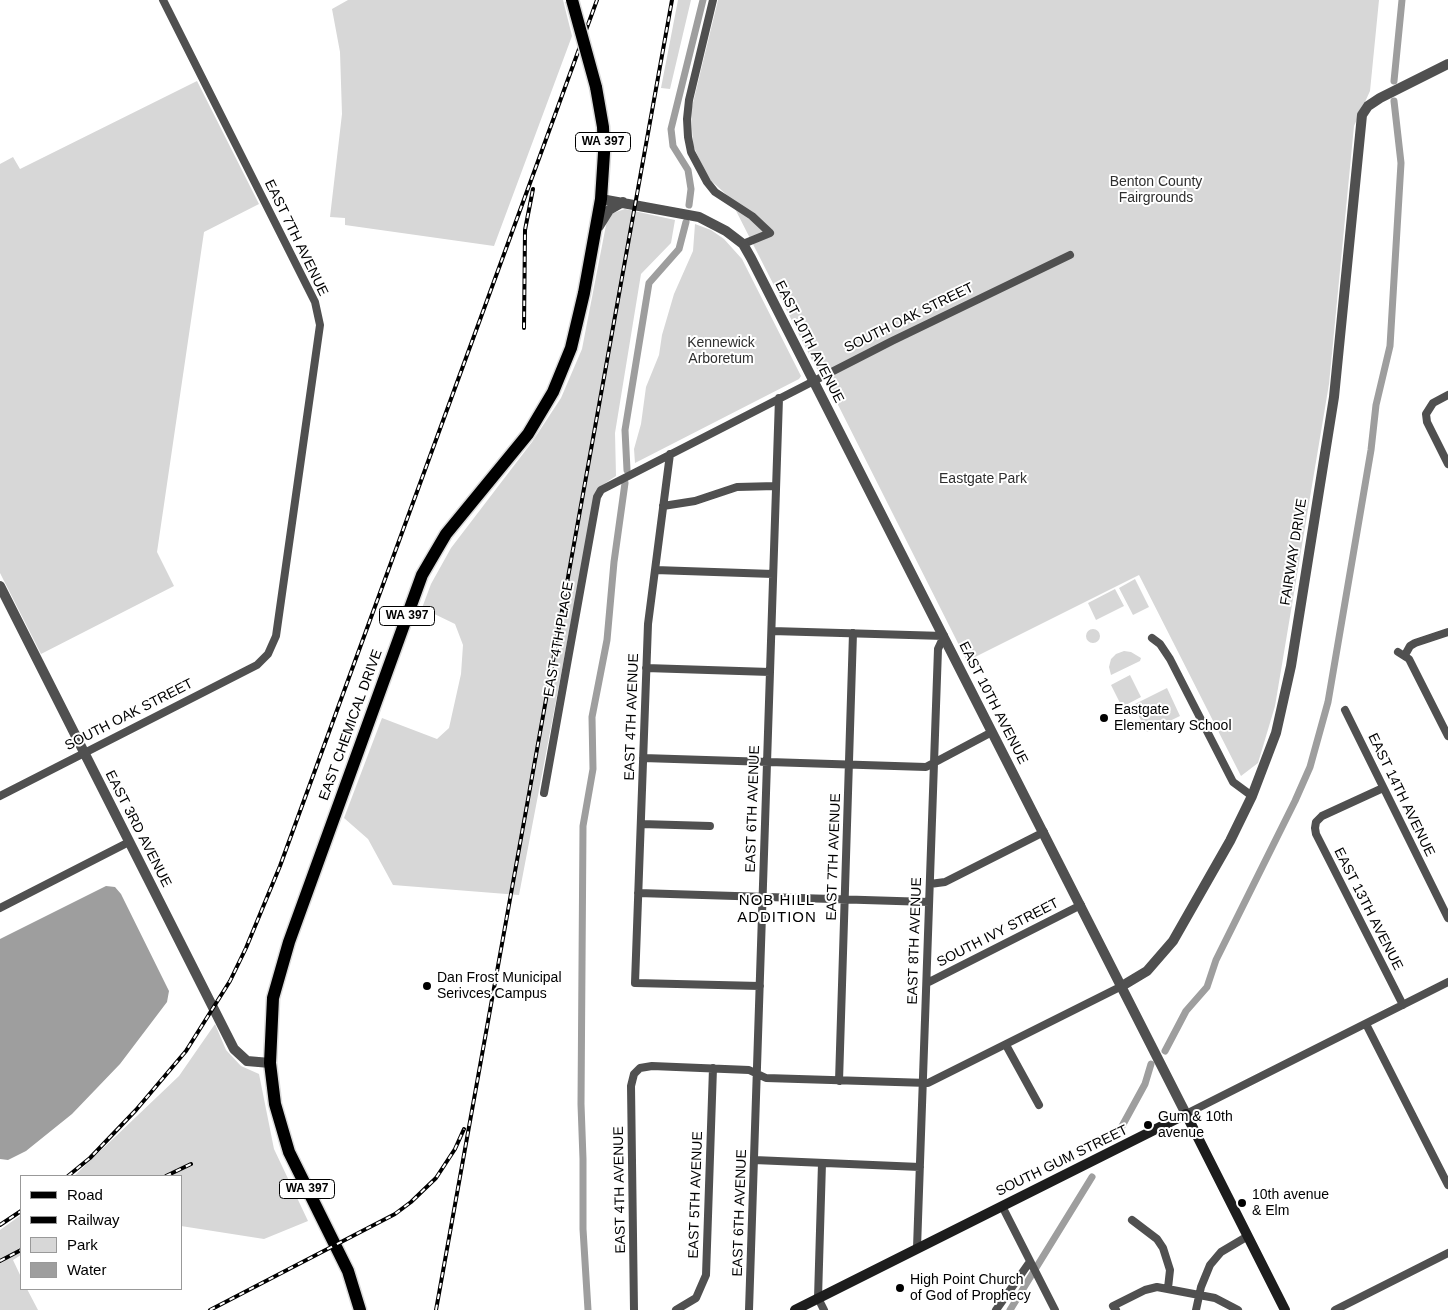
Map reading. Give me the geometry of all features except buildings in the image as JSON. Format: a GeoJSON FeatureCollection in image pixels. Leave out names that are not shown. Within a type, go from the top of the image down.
{"type":"FeatureCollection","features":[{"type":"Feature","properties":{"kind":"main road","name":"EAST CHEMICAL DRIVE"},"geometry":{"type":"LineString","coordinates":[[360,1310],[348,1271],[290,1152],[275,1104],[270,1063],[273,998],[289,942],[422,575],[446,534],[528,434],[553,392],[571,348],[584,294],[601,199],[604,153],[603,128],[596,87],[572,0]]}},
{"type":"Feature","properties":{"kind":"main road","name":"SOUTH GUM STREET"},"geometry":{"type":"LineString","coordinates":[[795,1310],[1186,1114]]}},
{"type":"Feature","properties":{"kind":"main road","name":"EAST 10TH AVENUE"},"geometry":{"type":"LineString","coordinates":[[1186,1114],[1285,1310]]}},
{"type":"Feature","properties":{"kind":"street","name":"EAST 7TH AVENUE"},"geometry":{"type":"LineString","coordinates":[[162,0],[314,302],[320,325],[278,626],[273,647],[268,654]]}},
{"type":"Feature","properties":{"kind":"street"},"geometry":{"type":"LineString","coordinates":[[713,0],[690,100],[687,119],[688,137],[691,152],[707,182],[715,192],[752,216],[770,233],[742,244]]}},
{"type":"Feature","properties":{"kind":"street","name":"FAIRWAY DRIVE"},"geometry":{"type":"LineString","coordinates":[[1122,986],[1147,971],[1169,948],[1205,886],[1252,796],[1269,755],[1282,711],[1339,359],[1361,119],[1368,106],[1448,64]]}},
{"type":"Feature","properties":{"kind":"street","name":"EAST 10TH AVENUE"},"geometry":{"type":"LineString","coordinates":[[601,199],[699,217],[713,223],[742,244],[944,636],[1186,1114]]}},
{"type":"Feature","properties":{"kind":"street"},"geometry":{"type":"LineString","coordinates":[[595,234],[601,220],[610,210],[625,202]]}},
{"type":"Feature","properties":{"kind":"street","name":"SOUTH OAK STREET"},"geometry":{"type":"LineString","coordinates":[[601,490],[813,380],[1070,255]]}},
{"type":"Feature","properties":{"kind":"street"},"geometry":{"type":"LineString","coordinates":[[1448,395],[1433,403],[1426,414],[1427,422],[1448,464]]}},
{"type":"Feature","properties":{"kind":"street","name":"EAST 6TH AVENUE"},"geometry":{"type":"LineString","coordinates":[[749,1310],[779,398]]}},
{"type":"Feature","properties":{"kind":"street","name":"EAST 4TH AVENUE"},"geometry":{"type":"LineString","coordinates":[[670,454],[648,624],[635,983],[760,986]]}},
{"type":"Feature","properties":{"kind":"street"},"geometry":{"type":"LineString","coordinates":[[664,506],[695,501],[737,487],[776,486]]}},
{"type":"Feature","properties":{"kind":"street","name":"EAST 4TH PLACE"},"geometry":{"type":"LineString","coordinates":[[544,793],[597,497],[601,490]]}},
{"type":"Feature","properties":{"kind":"street"},"geometry":{"type":"LineString","coordinates":[[655,570],[774,574]]}},
{"type":"Feature","properties":{"kind":"street","name":"EAST 3RD AVENUE"},"geometry":{"type":"LineString","coordinates":[[0,586],[234,1049],[248,1061],[270,1063]]}},
{"type":"Feature","properties":{"kind":"street"},"geometry":{"type":"LineString","coordinates":[[772,631],[944,636]]}},
{"type":"Feature","properties":{"kind":"street"},"geometry":{"type":"LineString","coordinates":[[1448,632],[1415,642],[1402,654],[1448,736]]}},
{"type":"Feature","properties":{"kind":"street","name":"EAST 7TH AVENUE"},"geometry":{"type":"LineString","coordinates":[[839,1081],[854,633]]}},
{"type":"Feature","properties":{"kind":"street","name":"EAST 8TH AVENUE"},"geometry":{"type":"LineString","coordinates":[[917,1248],[938,649],[944,636]]}},
{"type":"Feature","properties":{"kind":"street"},"geometry":{"type":"LineString","coordinates":[[1152,638],[1160,644],[1170,659],[1232,782],[1252,796]]}},
{"type":"Feature","properties":{"kind":"street","name":"SOUTH OAK STREET"},"geometry":{"type":"LineString","coordinates":[[0,796],[256,665],[268,654]]}},
{"type":"Feature","properties":{"kind":"street"},"geometry":{"type":"LineString","coordinates":[[646,668],[770,672]]}},
{"type":"Feature","properties":{"kind":"street","name":"EAST 14TH AVENUE"},"geometry":{"type":"LineString","coordinates":[[1345,710],[1448,918]]}},
{"type":"Feature","properties":{"kind":"street"},"geometry":{"type":"LineString","coordinates":[[643,758],[926,767],[992,732]]}},
{"type":"Feature","properties":{"kind":"street","name":"EAST 13TH AVENUE"},"geometry":{"type":"LineString","coordinates":[[1383,788],[1322,816],[1316,822],[1316,834],[1403,1005]]}},
{"type":"Feature","properties":{"kind":"street"},"geometry":{"type":"LineString","coordinates":[[641,824],[710,826]]}},
{"type":"Feature","properties":{"kind":"street"},"geometry":{"type":"LineString","coordinates":[[930,884],[945,882],[1044,832]]}},
{"type":"Feature","properties":{"kind":"street"},"geometry":{"type":"LineString","coordinates":[[0,908],[129,842]]}},
{"type":"Feature","properties":{"kind":"street"},"geometry":{"type":"LineString","coordinates":[[638,892],[929,902]]}},
{"type":"Feature","properties":{"kind":"street","name":"SOUTH IVY STREET"},"geometry":{"type":"LineString","coordinates":[[926,983],[1081,905]]}},
{"type":"Feature","properties":{"kind":"street","name":"SOUTH GUM STREET"},"geometry":{"type":"LineString","coordinates":[[1186,1114],[1448,982]]}},
{"type":"Feature","properties":{"kind":"street"},"geometry":{"type":"LineString","coordinates":[[713,1068],[749,1070],[766,1078],[923,1083],[933,1081],[1122,986]]}},
{"type":"Feature","properties":{"kind":"street"},"geometry":{"type":"LineString","coordinates":[[1366,1024],[1448,1185]]}},
{"type":"Feature","properties":{"kind":"street"},"geometry":{"type":"LineString","coordinates":[[1006,1045],[1039,1105]]}},
{"type":"Feature","properties":{"kind":"street","name":"EAST 4TH AVENUE"},"geometry":{"type":"LineString","coordinates":[[634,1310],[631,1086],[636,1071],[652,1066],[713,1068]]}},
{"type":"Feature","properties":{"kind":"street","name":"EAST 5TH AVENUE"},"geometry":{"type":"LineString","coordinates":[[676,1310],[696,1298],[706,1275],[713,1068]]}},
{"type":"Feature","properties":{"kind":"street"},"geometry":{"type":"LineString","coordinates":[[754,1160],[920,1167]]}},
{"type":"Feature","properties":{"kind":"street"},"geometry":{"type":"LineString","coordinates":[[822,1163],[818,1298],[824,1310]]}},
{"type":"Feature","properties":{"kind":"street"},"geometry":{"type":"LineString","coordinates":[[1002,1206],[1032,1269],[1055,1310]]}},
{"type":"Feature","properties":{"kind":"street"},"geometry":{"type":"LineString","coordinates":[[1132,1220],[1157,1239],[1163,1248],[1170,1270],[1168,1288]]}},
{"type":"Feature","properties":{"kind":"street"},"geometry":{"type":"LineString","coordinates":[[1196,1310],[1206,1271],[1215,1258],[1226,1248],[1248,1236]]}},
{"type":"Feature","properties":{"kind":"street"},"geometry":{"type":"LineString","coordinates":[[1336,1310],[1448,1253]]}},
{"type":"Feature","properties":{"kind":"street"},"geometry":{"type":"LineString","coordinates":[[996,1310],[1032,1269]]}},
{"type":"Feature","properties":{"kind":"street"},"geometry":{"type":"LineString","coordinates":[[1114,1308],[1151,1288],[1168,1288],[1221,1299],[1238,1310]]}},
{"type":"Feature","properties":{"kind":"green space"},"geometry":{"type":"Polygon","coordinates":[[[348,0],[563,0],[572,36],[494,246],[345,225],[345,218],[330,217],[342,114],[340,52],[332,9],[348,0]]]}},
{"type":"Feature","properties":{"kind":"green space"},"geometry":{"type":"Polygon","coordinates":[[[678,0],[691,0],[670,89],[661,88],[678,0]]]}},
{"type":"Feature","properties":{"kind":"green space","name":"Benton County Fairgrounds"},"geometry":{"type":"Polygon","coordinates":[[[718,0],[1379,0],[1370,91],[1354,126],[1329,384],[1275,706],[1258,763],[1241,776],[1139,575],[967,661],[827,383],[815,366],[729,197],[707,177],[693,145],[691,111],[718,0]]]}},
{"type":"Feature","properties":{"kind":"green space"},"geometry":{"type":"Polygon","coordinates":[[[197,81],[259,204],[204,232],[157,552],[174,586],[41,654],[0,573],[0,164],[13,157],[20,169],[197,81]]]}},
{"type":"Feature","properties":{"kind":"green space"},"geometry":{"type":"Polygon","coordinates":[[[625,209],[675,220],[671,243],[641,274],[615,433],[616,476],[601,486],[595,496],[519,895],[393,885],[368,839],[344,818],[382,718],[437,739],[449,728],[461,674],[463,645],[455,624],[422,608],[431,584],[451,548],[532,442],[561,398],[582,349],[607,220],[613,213],[625,209]]]}},
{"type":"Feature","properties":{"kind":"green space","name":"Kennewick Arboretum"},"geometry":{"type":"Polygon","coordinates":[[[695,224],[711,230],[724,239],[742,259],[801,376],[799,379],[635,463],[634,449],[641,424],[646,387],[659,355],[662,335],[674,294],[693,251],[695,224]]]}},
{"type":"Feature","properties":{"kind":"green space"},"geometry":{"type":"Polygon","coordinates":[[[1135,579],[1149,607],[1133,615],[1119,588],[1135,579]]]}},
{"type":"Feature","properties":{"kind":"green space"},"geometry":{"type":"Polygon","coordinates":[[[1115,589],[1124,606],[1096,620],[1088,603],[1115,589]]]}},
{"type":"Feature","properties":{"kind":"green space"},"geometry":{"type":"Polygon","coordinates":[[[1090,629],[1096,629],[1100,636],[1096,643],[1090,643],[1086,639],[1086,633],[1090,629]]]}},
{"type":"Feature","properties":{"kind":"green space"},"geometry":{"type":"Polygon","coordinates":[[[1124,651],[1131,652],[1141,658],[1140,661],[1111,675],[1109,667],[1111,659],[1116,654],[1124,651]]]}},
{"type":"Feature","properties":{"kind":"green space"},"geometry":{"type":"Polygon","coordinates":[[[1130,675],[1141,697],[1122,707],[1111,685],[1130,675]]]}},
{"type":"Feature","properties":{"kind":"green space"},"geometry":{"type":"Polygon","coordinates":[[[1167,688],[1180,716],[1147,732],[1133,705],[1167,688]]]}},
{"type":"Feature","properties":{"kind":"green space"},"geometry":{"type":"Polygon","coordinates":[[[215,1024],[226,1050],[241,1066],[259,1074],[274,1149],[308,1221],[264,1239],[182,1226],[182,1175],[75,1175],[179,1076],[215,1024]]]}},
{"type":"Feature","properties":{"kind":"green space"},"geometry":{"type":"Polygon","coordinates":[[[20,1216],[20,1256],[13,1260],[20,1275],[20,1290],[28,1290],[38,1310],[0,1310],[0,1230],[20,1216]]]}},
{"type":"Feature","properties":{"kind":"water"},"geometry":{"type":"Polygon","coordinates":[[[106,886],[115,887],[121,894],[169,991],[167,1002],[120,1064],[72,1114],[26,1151],[8,1160],[0,1159],[0,939],[106,886]]]}},
{"type":"Feature","properties":{"kind":"waterway"},"geometry":{"type":"LineString","coordinates":[[689,205],[691,189],[688,170],[673,146],[671,129],[703,0]]}},
{"type":"Feature","properties":{"kind":"waterway"},"geometry":{"type":"LineString","coordinates":[[1394,81],[1402,0]]}},
{"type":"Feature","properties":{"kind":"waterway"},"geometry":{"type":"LineString","coordinates":[[1165,1051],[1186,1011],[1207,987],[1216,960],[1295,801],[1310,767],[1328,702],[1371,450],[1376,405],[1390,346],[1401,163],[1394,101]]}},
{"type":"Feature","properties":{"kind":"waterway"},"geometry":{"type":"LineString","coordinates":[[627,470],[625,430],[649,283],[679,249],[686,222]]}},
{"type":"Feature","properties":{"kind":"waterway"},"geometry":{"type":"LineString","coordinates":[[588,1310],[583,1229],[581,1104],[583,826],[593,769],[592,717],[607,640],[614,562],[625,483]]}},
{"type":"Feature","properties":{"kind":"waterway"},"geometry":{"type":"LineString","coordinates":[[1121,1128],[1145,1084],[1151,1064]]}},
{"type":"Feature","properties":{"kind":"waterway"},"geometry":{"type":"LineString","coordinates":[[1010,1310],[1092,1177]]}},
{"type":"Feature","properties":{"kind":"railway"},"geometry":{"type":"LineString","coordinates":[[69,1175],[90,1158],[136,1110],[186,1051],[230,981],[246,948],[280,866],[597,0]]}},
{"type":"Feature","properties":{"kind":"railway"},"geometry":{"type":"LineString","coordinates":[[436,1310],[672,0]]}},
{"type":"Feature","properties":{"kind":"railway"},"geometry":{"type":"LineString","coordinates":[[524,328],[525,230],[533,189]]}},
{"type":"Feature","properties":{"kind":"railway"},"geometry":{"type":"LineString","coordinates":[[210,1310],[395,1214],[411,1202],[436,1178],[455,1149],[464,1129]]}},
{"type":"Feature","properties":{"kind":"railway"},"geometry":{"type":"LineString","coordinates":[[168,1175],[191,1164]]}},
{"type":"Feature","properties":{"kind":"railway"},"geometry":{"type":"LineString","coordinates":[[0,1225],[20,1212]]}},
{"type":"Feature","properties":{"kind":"railway"},"geometry":{"type":"LineString","coordinates":[[0,1261],[20,1251]]}},
{"type":"Feature","properties":{"kind":"place","name":"Eastgate Elementary School"},"geometry":{"type":"Point","coordinates":[1104,718]}},
{"type":"Feature","properties":{"kind":"place","name":"Dan Frost Municipal Serivces Campus"},"geometry":{"type":"Point","coordinates":[427,986]}},
{"type":"Feature","properties":{"kind":"place","name":"Gum & 10th avenue"},"geometry":{"type":"Point","coordinates":[1148,1125]}},
{"type":"Feature","properties":{"kind":"place","name":"10th avenue & Elm"},"geometry":{"type":"Point","coordinates":[1242,1203]}},
{"type":"Feature","properties":{"kind":"place","name":"High Point Church of God of Prophecy"},"geometry":{"type":"Point","coordinates":[900,1288]}},
{"type":"Feature","properties":{"kind":"district","name":"NOB HILL ADDITION"},"geometry":{"type":"Point","coordinates":[777,910]}},
{"type":"Feature","properties":{"kind":"park label","name":"Eastgate Park"},"geometry":{"type":"Point","coordinates":[983,479]}}]}
